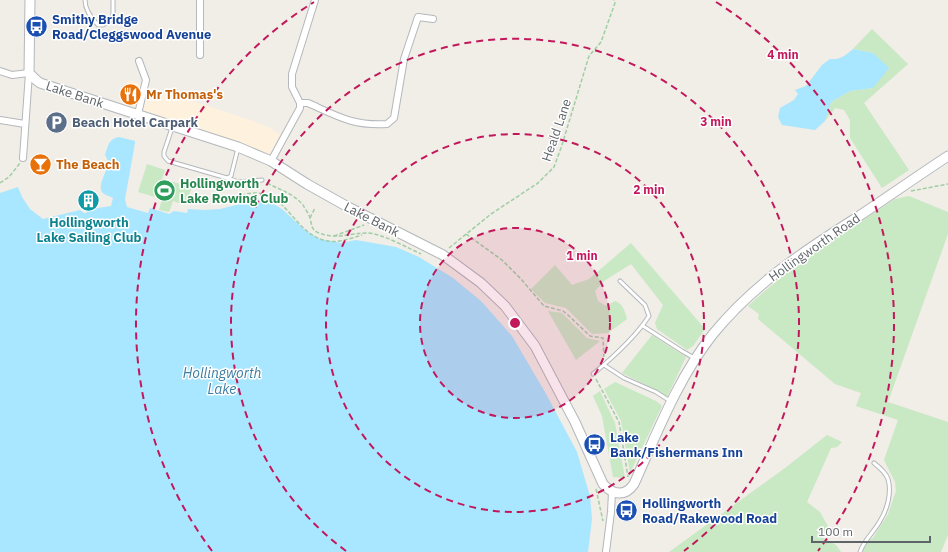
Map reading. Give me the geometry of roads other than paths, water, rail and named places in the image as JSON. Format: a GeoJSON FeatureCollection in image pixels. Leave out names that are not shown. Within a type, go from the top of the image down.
{"type":"FeatureCollection","features":[{"type":"Feature","properties":{"kind":"main road"},"geometry":{"type":"LineString","coordinates":[[29,73],[30,0]]}},
{"type":"Feature","properties":{"kind":"main road","name":"Lake Bank"},"geometry":{"type":"LineString","coordinates":[[29,73],[40,83],[83,100],[138,114],[238,146],[272,161],[307,184],[348,207],[443,255],[481,282],[505,306],[535,346],[576,422],[603,484],[612,492]]}},
{"type":"Feature","properties":{"kind":"main road","name":"Hollingworth Road"},"geometry":{"type":"LineString","coordinates":[[612,492],[626,492],[634,484],[672,402],[696,358],[712,335],[732,312],[760,285],[793,258],[948,156]]}},
{"type":"Feature","properties":{"kind":"street"},"geometry":{"type":"LineString","coordinates":[[200,0],[200,55]]}},
{"type":"Feature","properties":{"kind":"street"},"geometry":{"type":"LineString","coordinates":[[272,161],[300,108],[300,103],[292,87],[292,74],[315,0]]}},
{"type":"Feature","properties":{"kind":"street"},"geometry":{"type":"LineString","coordinates":[[300,103],[308,103],[353,122],[373,125],[387,124],[394,118],[404,59],[418,17],[433,19]]}},
{"type":"Feature","properties":{"kind":"street"},"geometry":{"type":"LineString","coordinates":[[138,114],[146,80],[139,61]]}},
{"type":"Feature","properties":{"kind":"street"},"geometry":{"type":"LineString","coordinates":[[0,71],[12,76],[29,73],[23,158]]}},
{"type":"Feature","properties":{"kind":"street"},"geometry":{"type":"LineString","coordinates":[[0,120],[25,124]]}},
{"type":"Feature","properties":{"kind":"street"},"geometry":{"type":"LineString","coordinates":[[606,552],[612,492]]}},
{"type":"Feature","properties":{"kind":"lane"},"geometry":{"type":"LineString","coordinates":[[85,0],[85,6],[94,20],[98,24],[103,25],[112,20],[113,0]]}},
{"type":"Feature","properties":{"kind":"lane"},"geometry":{"type":"LineString","coordinates":[[172,126],[164,152],[164,156],[168,160],[239,182],[262,180]]}},
{"type":"Feature","properties":{"kind":"lane"},"geometry":{"type":"LineString","coordinates":[[227,178],[231,176],[238,146]]}},
{"type":"Feature","properties":{"kind":"lane"},"geometry":{"type":"LineString","coordinates":[[593,374],[643,326],[649,316],[645,305],[620,281]]}},
{"type":"Feature","properties":{"kind":"lane"},"geometry":{"type":"LineString","coordinates":[[643,326],[682,351],[696,358]]}},
{"type":"Feature","properties":{"kind":"lane"},"geometry":{"type":"LineString","coordinates":[[604,365],[624,378],[656,392],[672,402]]}},
{"type":"Feature","properties":{"kind":"lane"},"geometry":{"type":"LineString","coordinates":[[860,552],[869,536],[881,521],[890,498],[888,479],[874,463]]}},
{"type":"Feature","properties":{"kind":"water"},"geometry":{"type":"Polygon","coordinates":[[[853,49],[873,53],[889,68],[873,88],[850,91],[831,102],[825,121],[815,130],[782,125],[778,117],[780,108],[794,100],[798,94],[795,90],[806,86],[822,65],[830,59],[842,57],[853,49]]]}},
{"type":"Feature","properties":{"kind":"water","name":"Hollingworth Lake"},"geometry":{"type":"Polygon","coordinates":[[[119,137],[135,141],[125,199],[127,207],[148,213],[150,208],[169,214],[174,211],[187,213],[188,209],[220,209],[261,199],[282,209],[306,231],[320,239],[341,243],[356,240],[396,247],[419,257],[453,278],[481,301],[512,336],[545,392],[577,452],[590,496],[592,519],[588,552],[0,552],[0,193],[18,187],[22,197],[30,209],[43,219],[80,210],[86,213],[91,209],[111,206],[113,198],[102,192],[101,183],[107,164],[105,155],[108,146],[111,141],[119,137]]]}},
{"type":"Feature","properties":{"kind":"place","name":"Smithy Bridge Road/Cleggswood Avenue"},"geometry":{"type":"Point","coordinates":[37,26]}},
{"type":"Feature","properties":{"kind":"place","name":"Mr Thomas's"},"geometry":{"type":"Point","coordinates":[131,94]}},
{"type":"Feature","properties":{"kind":"place","name":"Beach Hotel Carpark"},"geometry":{"type":"Point","coordinates":[57,122]}},
{"type":"Feature","properties":{"kind":"place","name":"The Beach"},"geometry":{"type":"Point","coordinates":[41,164]}},
{"type":"Feature","properties":{"kind":"place","name":"Hollingworth Lake Rowing Club"},"geometry":{"type":"Point","coordinates":[165,190]}},
{"type":"Feature","properties":{"kind":"place","name":"Hollingworth Lake Sailing Club"},"geometry":{"type":"Point","coordinates":[89,200]}},
{"type":"Feature","properties":{"kind":"place","name":"Lake Bank/Fishermans Inn"},"geometry":{"type":"Point","coordinates":[594,444]}},
{"type":"Feature","properties":{"kind":"place","name":"Hollingworth Road/Rakewood Road"},"geometry":{"type":"Point","coordinates":[627,510]}}]}
